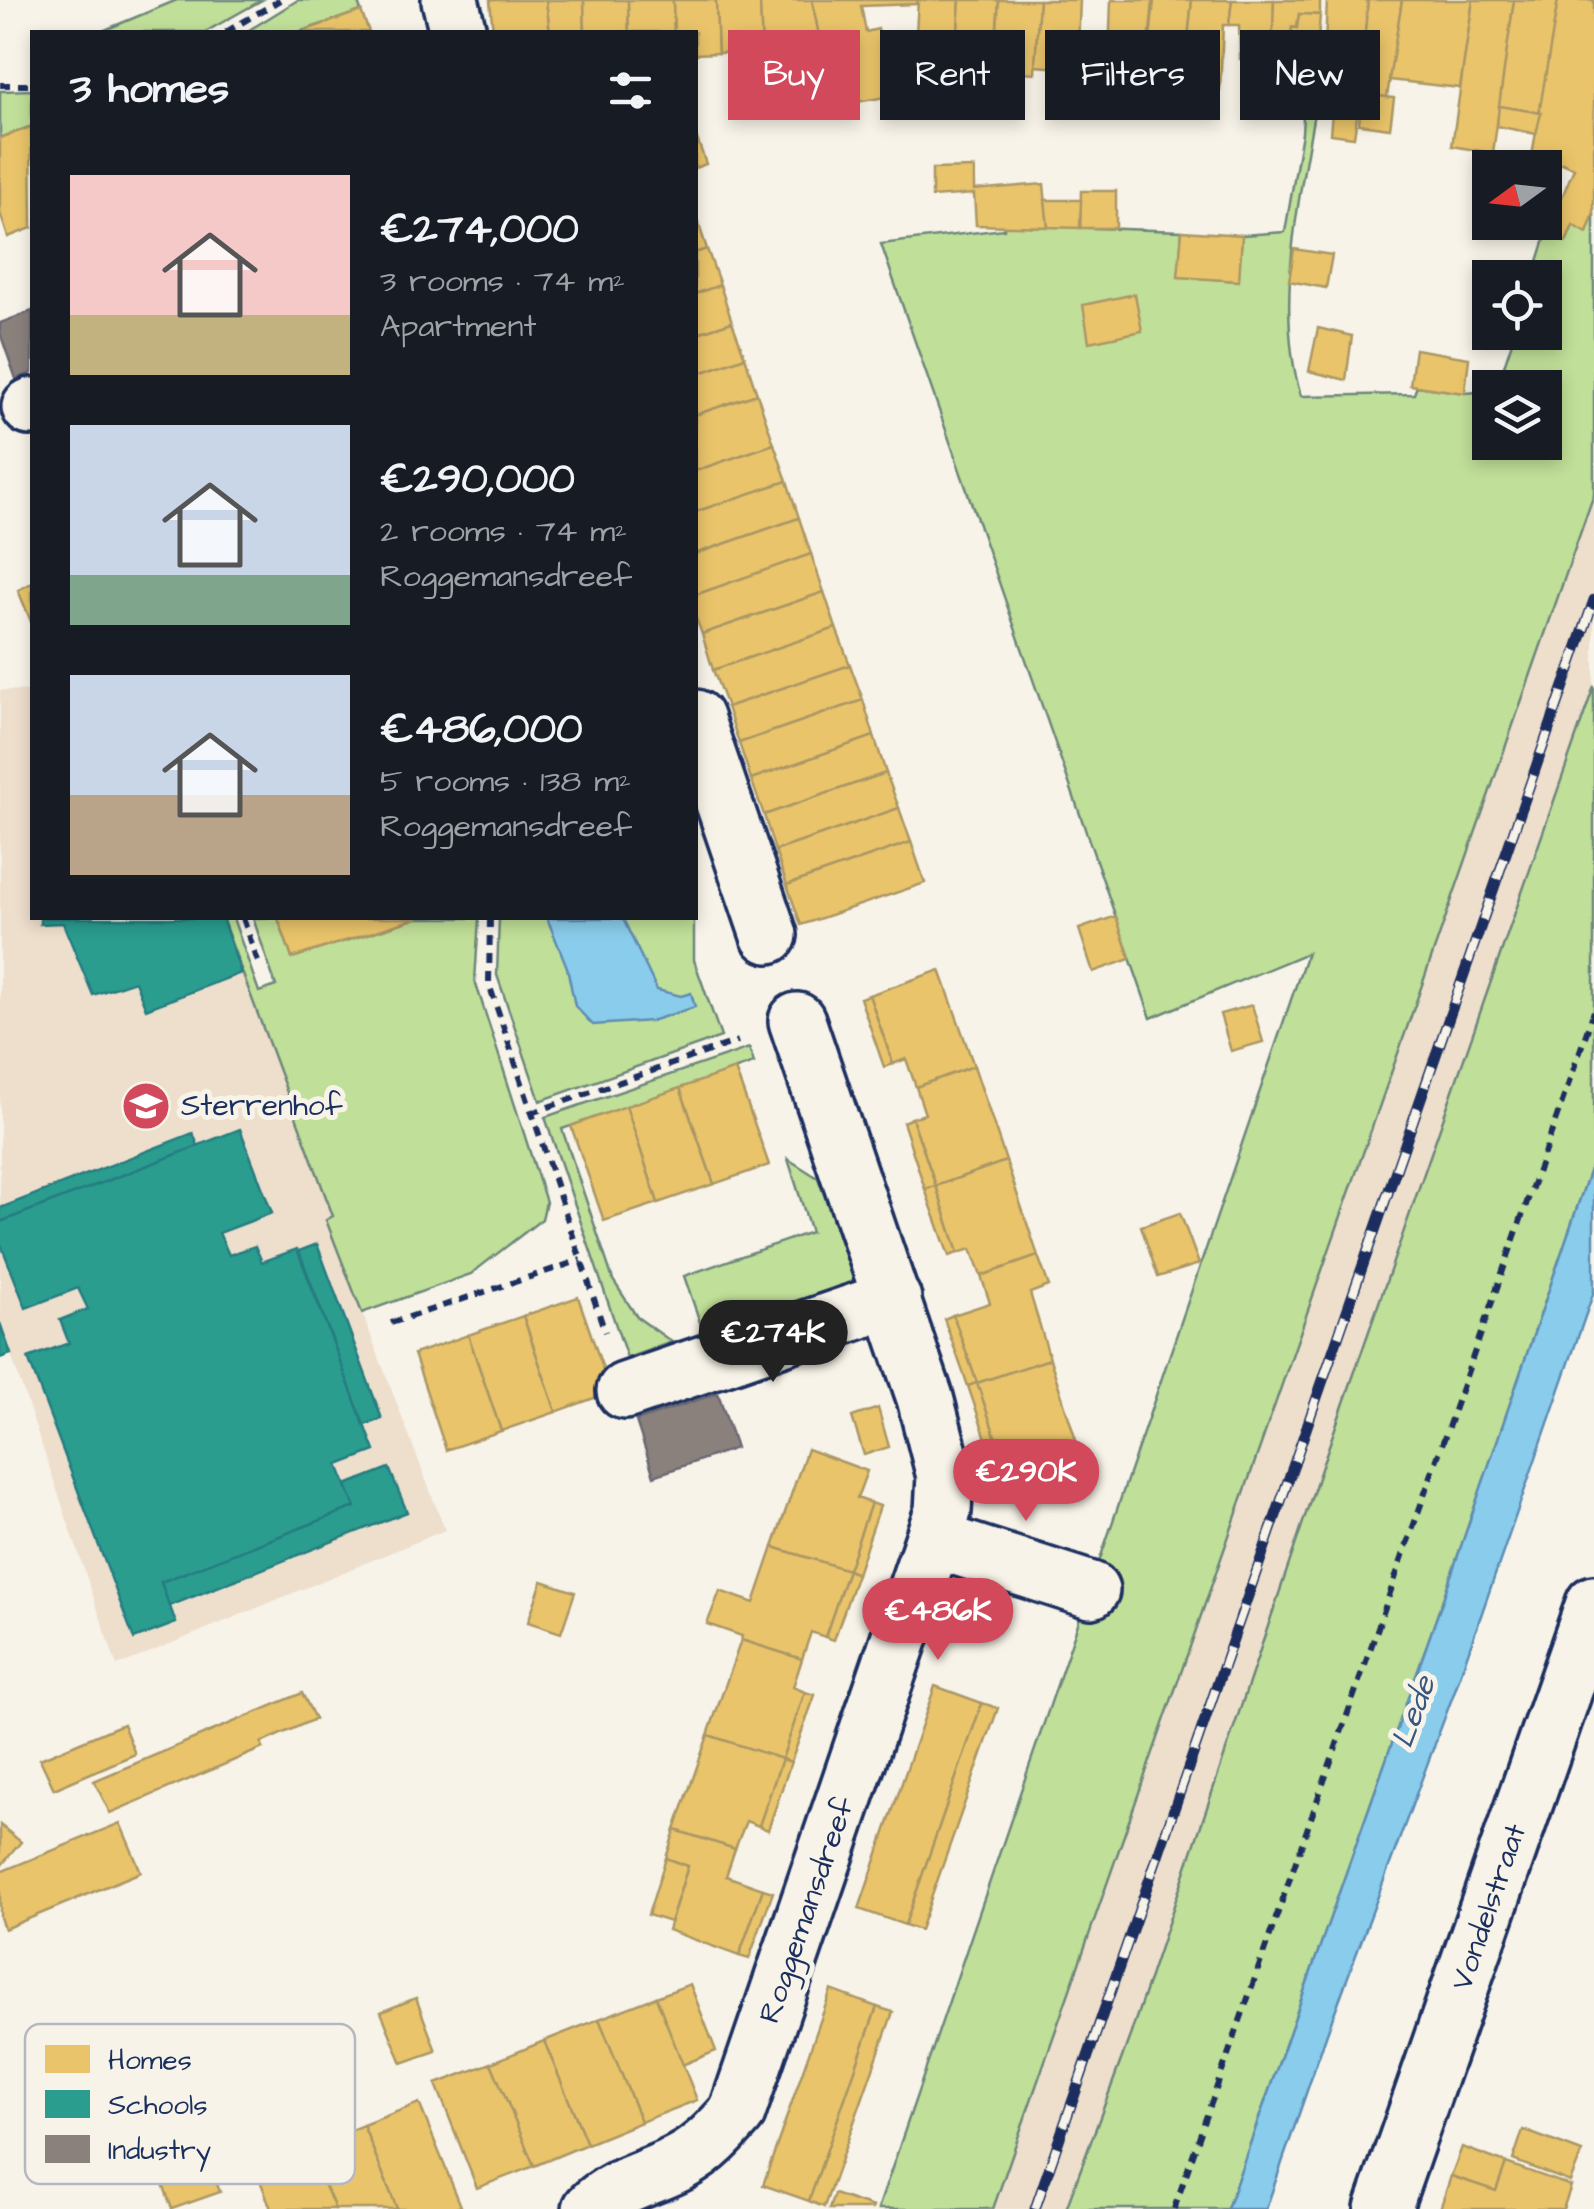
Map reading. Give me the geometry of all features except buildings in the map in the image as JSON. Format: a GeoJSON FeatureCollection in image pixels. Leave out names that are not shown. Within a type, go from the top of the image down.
{"type":"FeatureCollection","features":[{"type":"Feature","properties":{"kind":"street"},"geometry":{"type":"LineString","coordinates":[[450,0],[458,30]]}},
{"type":"Feature","properties":{"kind":"street"},"geometry":{"type":"LineString","coordinates":[[698,727],[769,936]]}},
{"type":"Feature","properties":{"kind":"street","name":"Roggemansdreef"},"geometry":{"type":"LineString","coordinates":[[591,2209],[602,2198],[684,2160],[714,2138],[737,2113],[943,1511],[945,1476],[925,1398],[797,1021]]}},
{"type":"Feature","properties":{"kind":"street"},"geometry":{"type":"LineString","coordinates":[[625,1392],[893,1299]]}},
{"type":"Feature","properties":{"kind":"street"},"geometry":{"type":"LineString","coordinates":[[935,1540],[1091,1590]]}},
{"type":"Feature","properties":{"kind":"street","name":"Vondelstraat"},"geometry":{"type":"LineString","coordinates":[[1384,2209],[1594,1604]]}},
{"type":"Feature","properties":{"kind":"path"},"geometry":{"type":"LineString","coordinates":[[229,30],[280,0]]}},
{"type":"Feature","properties":{"kind":"path"},"geometry":{"type":"LineString","coordinates":[[0,85],[30,85]]}},
{"type":"Feature","properties":{"kind":"path"},"geometry":{"type":"LineString","coordinates":[[244,920],[259,965]]}},
{"type":"Feature","properties":{"kind":"path"},"geometry":{"type":"LineString","coordinates":[[490,920],[489,984],[625,1392]]}},
{"type":"Feature","properties":{"kind":"path"},"geometry":{"type":"LineString","coordinates":[[1174,2209],[1594,1011]]}},
{"type":"Feature","properties":{"kind":"path"},"geometry":{"type":"LineString","coordinates":[[532,1113],[797,1021]]}},
{"type":"Feature","properties":{"kind":"path"},"geometry":{"type":"LineString","coordinates":[[391,1323],[581,1260]]}},
{"type":"Feature","properties":{"kind":"shaded area"},"geometry":{"type":"Polygon","coordinates":[[[1594,494],[1594,686],[1324,1460],[1130,2036],[1066,2209],[994,2209],[1594,494]]]}},
{"type":"Feature","properties":{"kind":"shaded area","name":"Sterrenhof"},"geometry":{"type":"Polygon","coordinates":[[[0,690],[30,691],[30,920],[223,920],[333,1216],[327,1221],[445,1530],[117,1666],[11,1355],[0,1358],[0,690]]]}},
{"type":"Feature","properties":{"kind":"green space"},"geometry":{"type":"Polygon","coordinates":[[[177,0],[262,0],[209,30],[105,30],[177,0]]]}},
{"type":"Feature","properties":{"kind":"green space"},"geometry":{"type":"Polygon","coordinates":[[[298,0],[357,0],[361,11],[305,30],[249,30],[298,0]]]}},
{"type":"Feature","properties":{"kind":"green space"},"geometry":{"type":"Polygon","coordinates":[[[30,90],[30,127],[0,138],[0,91],[30,90]]]}},
{"type":"Feature","properties":{"kind":"green space"},"geometry":{"type":"Polygon","coordinates":[[[1303,120],[1312,120],[1290,273],[1292,357],[1301,396],[1414,394],[1417,386],[1472,392],[1472,460],[1562,460],[1562,370],[1503,370],[1509,350],[1562,350],[1562,260],[1538,260],[1545,240],[1566,242],[1573,225],[1587,232],[1594,213],[1594,494],[993,2209],[878,2209],[1307,953],[1151,1018],[881,244],[1004,229],[1004,225],[1182,231],[1179,276],[1238,281],[1242,235],[1285,232],[1303,120]]]}},
{"type":"Feature","properties":{"kind":"green space"},"geometry":{"type":"Polygon","coordinates":[[[1594,686],[1594,1158],[1442,1602],[1227,2209],[1066,2209],[1130,2036],[1324,1460],[1594,686]]]}},
{"type":"Feature","properties":{"kind":"green space"},"geometry":{"type":"Polygon","coordinates":[[[223,920],[234,920],[259,992],[276,986],[254,920],[279,920],[292,958],[411,920],[479,920],[475,981],[546,1202],[542,1219],[471,1274],[362,1313],[326,1220],[333,1216],[223,920]]]}},
{"type":"Feature","properties":{"kind":"green space"},"geometry":{"type":"Polygon","coordinates":[[[499,920],[694,920],[694,960],[721,1037],[540,1101],[497,975],[499,920]]]}},
{"type":"Feature","properties":{"kind":"green space"},"geometry":{"type":"Polygon","coordinates":[[[749,1048],[754,1063],[562,1129],[613,1280],[637,1317],[672,1342],[627,1358],[545,1117],[749,1048]]]}},
{"type":"Feature","properties":{"kind":"green space"},"geometry":{"type":"Polygon","coordinates":[[[788,1159],[818,1178],[858,1290],[791,1313],[786,1303],[703,1331],[684,1276],[811,1232],[788,1159]]]}},
{"type":"Feature","properties":{"kind":"water"},"geometry":{"type":"Polygon","coordinates":[[[548,920],[622,920],[657,990],[681,996],[691,993],[695,1007],[651,1021],[593,1025],[575,1006],[567,967],[548,920]]]}},
{"type":"Feature","properties":{"kind":"water","name":"Lede"},"geometry":{"type":"Polygon","coordinates":[[[1594,1158],[1594,1291],[1455,1690],[1266,2209],[1227,2209],[1442,1602],[1594,1158]]]}},
{"type":"Feature","properties":{"kind":"railway"},"geometry":{"type":"LineString","coordinates":[[1035,2209],[1594,600]]}},
{"type":"Feature","properties":{"kind":"place","name":"Sterrenhof"},"geometry":{"type":"Point","coordinates":[146,1106]}}]}
